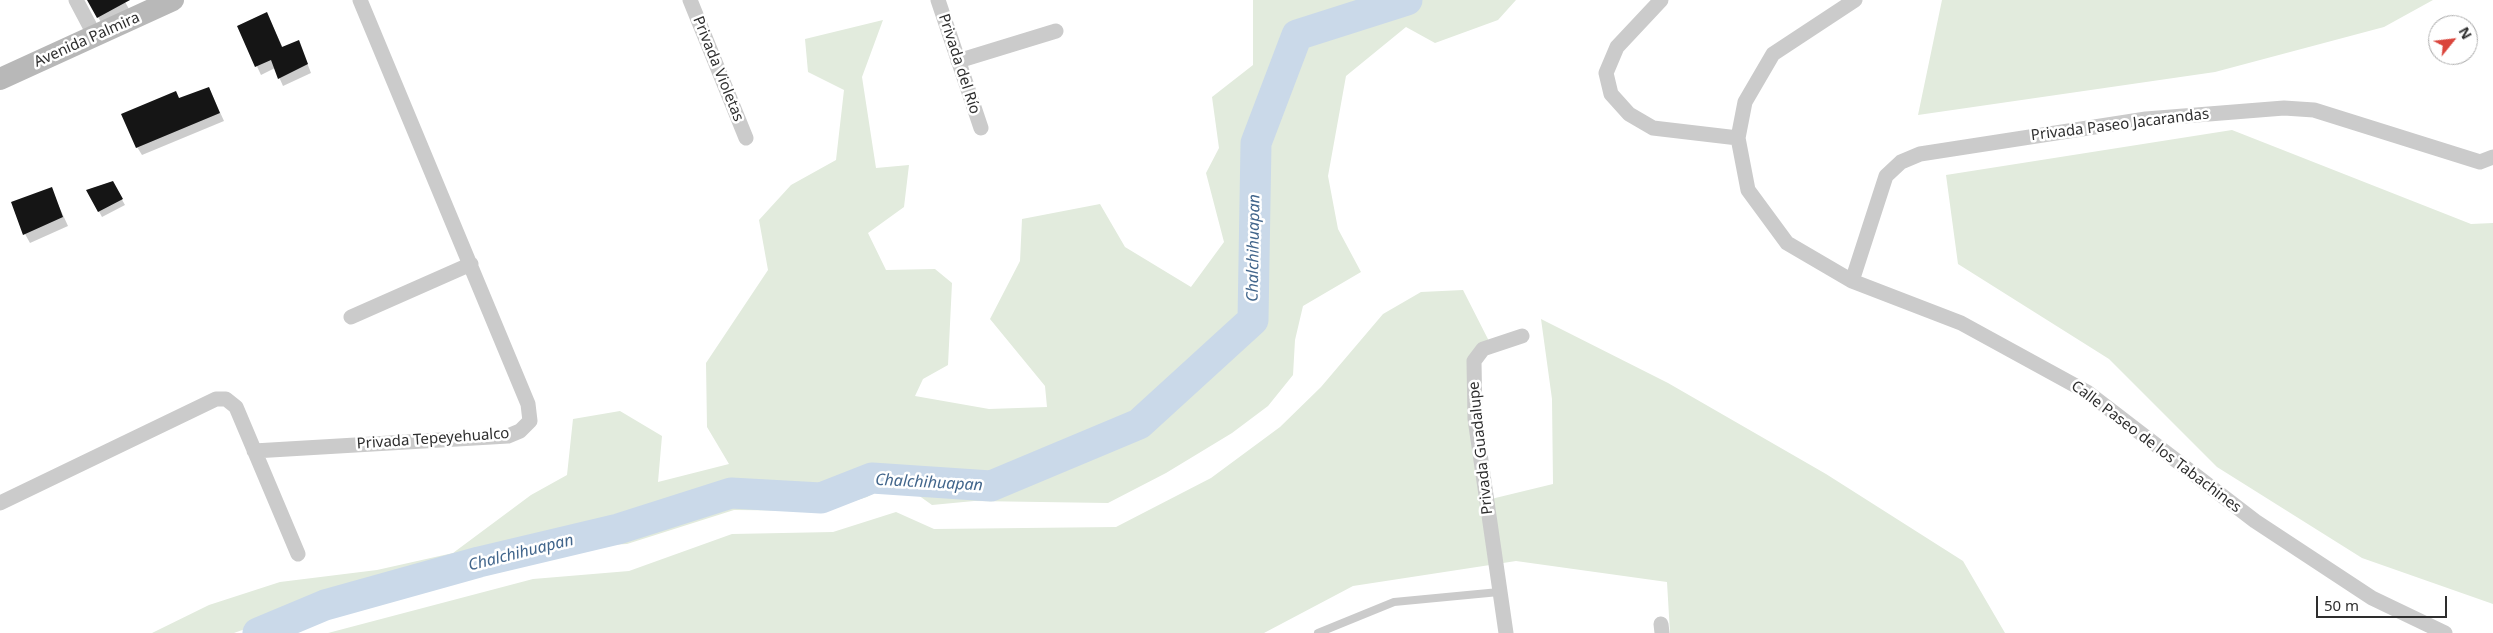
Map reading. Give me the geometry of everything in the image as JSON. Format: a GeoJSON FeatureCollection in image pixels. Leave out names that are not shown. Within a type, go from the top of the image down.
{"type":"FeatureCollection","features":[{"type":"Feature","properties":{"kind":"main road","name":"Avenida Palmira"},"geometry":{"type":"LineString","coordinates":[[0,79],[173,0]]}},
{"type":"Feature","properties":{"kind":"street"},"geometry":{"type":"LineString","coordinates":[[76,0],[95,36]]}},
{"type":"Feature","properties":{"kind":"street","name":"Privada Tepeyehualco"},"geometry":{"type":"LineString","coordinates":[[254,451],[508,436],[520,431],[530,421],[528,404],[360,0]]}},
{"type":"Feature","properties":{"kind":"street","name":"Privada Violetas"},"geometry":{"type":"LineString","coordinates":[[690,0],[746,138]]}},
{"type":"Feature","properties":{"kind":"street","name":"Privada del Río"},"geometry":{"type":"LineString","coordinates":[[938,0],[980,128]]}},
{"type":"Feature","properties":{"kind":"street"},"geometry":{"type":"LineString","coordinates":[[1661,0],[1617,47],[1606,73],[1611,94],[1628,114],[1653,128],[1738,138]]}},
{"type":"Feature","properties":{"kind":"street","name":"Calle Paseo de los Tabachines"},"geometry":{"type":"LineString","coordinates":[[1855,0],[1773,54],[1745,102],[1738,138],[1748,190],[1787,243],[1852,281],[1961,323],[2087,392],[2255,521],[2372,598],[2445,633]]}},
{"type":"Feature","properties":{"kind":"street"},"geometry":{"type":"LineString","coordinates":[[958,61],[1056,31]]}},
{"type":"Feature","properties":{"kind":"street","name":"Privada Paseo Jacarandas"},"geometry":{"type":"LineString","coordinates":[[1852,281],[1886,176],[1901,162],[1920,154],[2146,119],[2284,108],[2314,110],[2480,162],[2493,157]]}},
{"type":"Feature","properties":{"kind":"street"},"geometry":{"type":"LineString","coordinates":[[351,317],[471,264]]}},
{"type":"Feature","properties":{"kind":"street","name":"Privada Guadalupe"},"geometry":{"type":"LineString","coordinates":[[1506,633],[1475,419],[1474,361],[1483,349],[1522,336]]}},
{"type":"Feature","properties":{"kind":"street"},"geometry":{"type":"LineString","coordinates":[[0,503],[216,399],[226,400],[236,407],[298,554]]}},
{"type":"Feature","properties":{"kind":"lane"},"geometry":{"type":"LineString","coordinates":[[1318,633],[1394,602],[1499,592]]}},
{"type":"Feature","properties":{"kind":"shaded area"},"geometry":{"type":"Polygon","coordinates":[[[1253,0],[1516,0],[1498,20],[1435,43],[1406,27],[1346,76],[1328,176],[1338,229],[1361,272],[1303,306],[1295,340],[1293,375],[1268,406],[1232,433],[1166,473],[1108,503],[974,501],[932,505],[911,490],[889,485],[867,497],[823,511],[734,510],[627,544],[555,548],[525,558],[479,562],[430,583],[381,589],[234,633],[152,633],[209,605],[280,582],[377,570],[453,553],[531,495],[567,475],[573,419],[620,411],[662,436],[658,482],[729,464],[707,427],[706,363],[768,270],[759,220],[791,185],[836,160],[844,90],[808,72],[805,39],[883,20],[862,77],[876,168],[909,165],[904,207],[868,233],[886,270],[935,269],[952,283],[948,365],[923,379],[915,396],[989,409],[1047,407],[1045,386],[990,319],[1020,261],[1022,219],[1100,204],[1125,247],[1191,287],[1224,242],[1206,173],[1219,148],[1212,97],[1253,65],[1253,0]]]}},
{"type":"Feature","properties":{"kind":"shaded area"},"geometry":{"type":"Polygon","coordinates":[[[1942,0],[2433,0],[2384,27],[2215,72],[1918,115],[1942,0]]]}},
{"type":"Feature","properties":{"kind":"shaded area"},"geometry":{"type":"Polygon","coordinates":[[[2232,130],[2471,224],[2493,223],[2493,604],[2362,558],[2217,467],[2109,359],[1958,264],[1946,175],[2232,130]]]}},
{"type":"Feature","properties":{"kind":"shaded area"},"geometry":{"type":"Polygon","coordinates":[[[1463,290],[1493,349],[1467,372],[1487,500],[1553,484],[1552,399],[1541,319],[1668,383],[1826,474],[1963,561],[2005,633],[1670,633],[1667,582],[1516,561],[1353,586],[1264,633],[328,633],[533,579],[629,571],[732,534],[833,532],[896,512],[934,529],[1116,527],[1211,478],[1280,427],[1321,387],[1383,314],[1421,292],[1463,290]]]}},
{"type":"Feature","properties":{"kind":"building"},"geometry":{"type":"Polygon","coordinates":[[[87,0],[130,0],[97,18],[87,0]]]}},
{"type":"Feature","properties":{"kind":"building"},"geometry":{"type":"Polygon","coordinates":[[[267,12],[282,47],[299,40],[308,64],[278,79],[271,60],[255,67],[237,26],[267,12]]]}},
{"type":"Feature","properties":{"kind":"building"},"geometry":{"type":"Polygon","coordinates":[[[209,87],[220,113],[136,148],[121,114],[176,91],[179,98],[209,87]]]}},
{"type":"Feature","properties":{"kind":"building"},"geometry":{"type":"Polygon","coordinates":[[[113,181],[123,199],[98,212],[86,190],[113,181]]]}},
{"type":"Feature","properties":{"kind":"building"},"geometry":{"type":"Polygon","coordinates":[[[52,187],[63,217],[23,235],[11,202],[52,187]]]}},
{"type":"Feature","properties":{"kind":"waterway","name":"Chalchihuapan"},"geometry":{"type":"LineString","coordinates":[[258,633],[325,605],[479,562],[618,529],[731,493],[821,498],[872,478],[991,486],[1139,424],[1253,320],[1256,143],[1297,35],[1407,0]]}}]}
